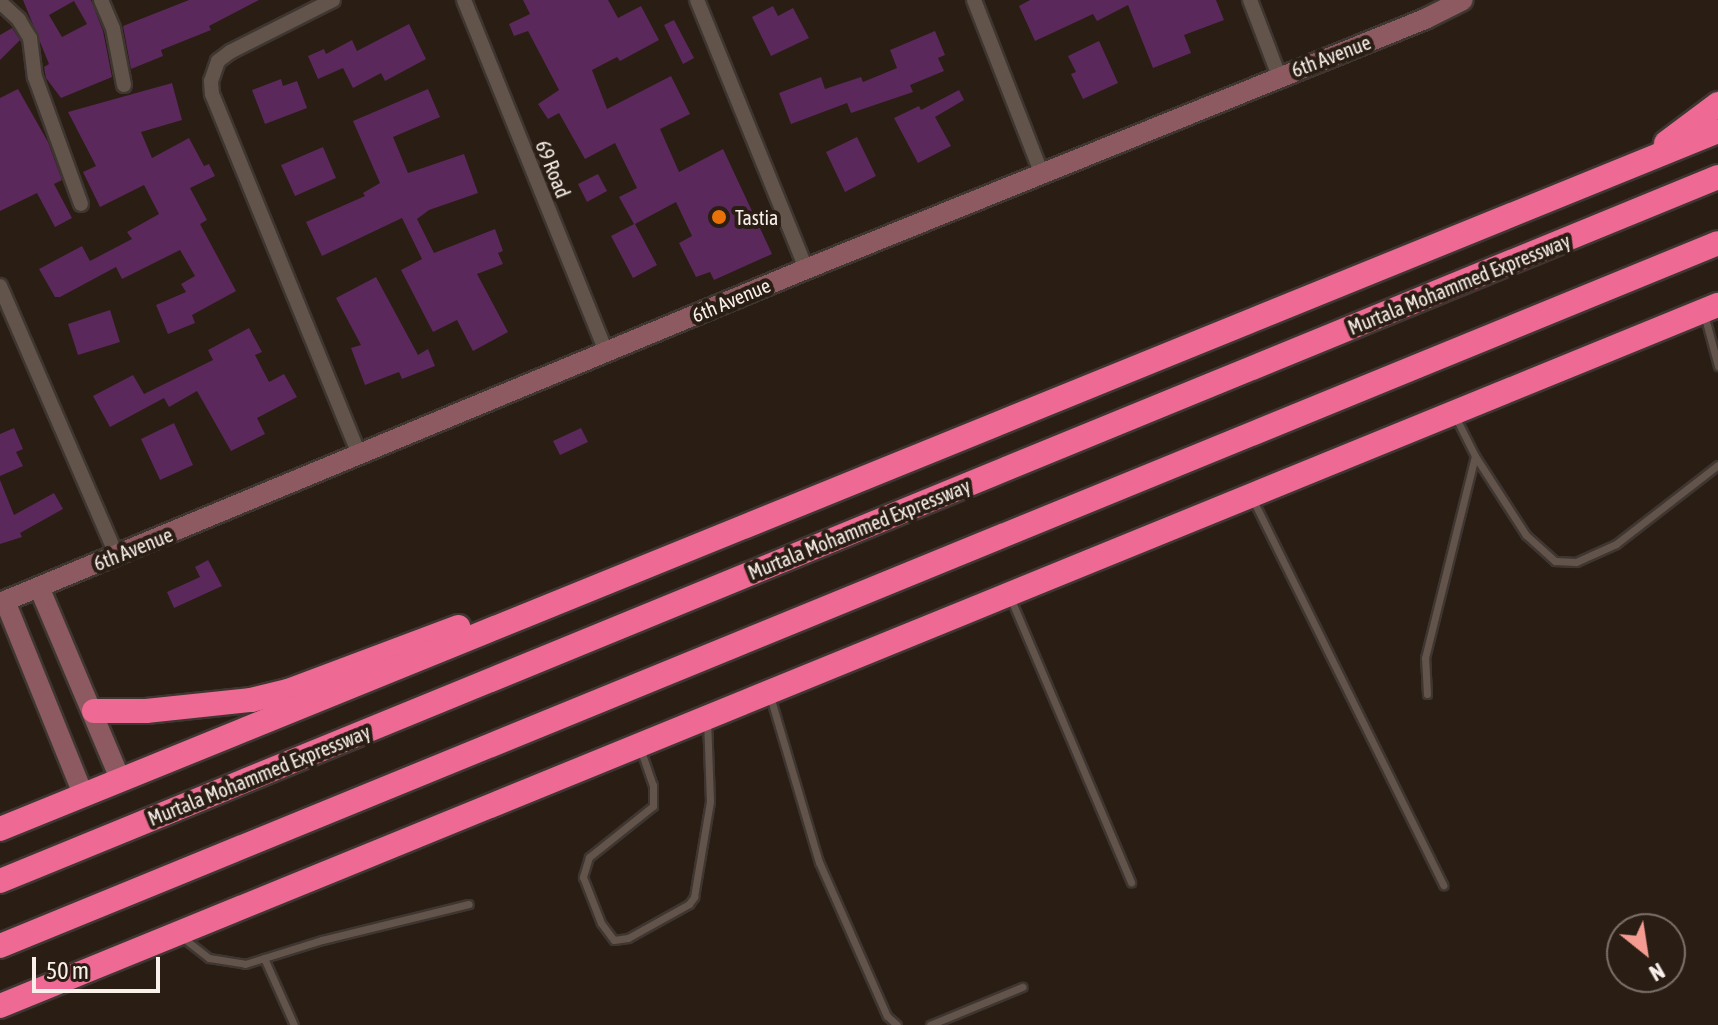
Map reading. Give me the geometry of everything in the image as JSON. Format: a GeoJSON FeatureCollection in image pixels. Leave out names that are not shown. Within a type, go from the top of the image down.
{"type":"FeatureCollection","features":[{"type":"Feature","properties":{"kind":"highway"},"geometry":{"type":"LineString","coordinates":[[1641,161],[1718,104]]}},
{"type":"Feature","properties":{"kind":"highway"},"geometry":{"type":"LineString","coordinates":[[0,829],[1718,131]]}},
{"type":"Feature","properties":{"kind":"highway","name":"Murtala Mohammed Expressway"},"geometry":{"type":"LineString","coordinates":[[0,881],[1718,177]]}},
{"type":"Feature","properties":{"kind":"highway"},"geometry":{"type":"LineString","coordinates":[[0,946],[1718,243]]}},
{"type":"Feature","properties":{"kind":"highway"},"geometry":{"type":"LineString","coordinates":[[0,1006],[1710,308]]}},
{"type":"Feature","properties":{"kind":"highway"},"geometry":{"type":"LineString","coordinates":[[94,711],[146,711],[251,700],[288,691],[479,620],[542,609]]}},
{"type":"Feature","properties":{"kind":"street"},"geometry":{"type":"LineString","coordinates":[[101,0],[113,28],[124,85]]}},
{"type":"Feature","properties":{"kind":"street"},"geometry":{"type":"LineString","coordinates":[[333,0],[230,52],[218,61],[211,81],[212,94],[360,456]]}},
{"type":"Feature","properties":{"kind":"street","name":"69 Road"},"geometry":{"type":"LineString","coordinates":[[464,0],[606,352]]}},
{"type":"Feature","properties":{"kind":"street"},"geometry":{"type":"LineString","coordinates":[[697,0],[806,269]]}},
{"type":"Feature","properties":{"kind":"street"},"geometry":{"type":"LineString","coordinates":[[974,0],[1042,174]]}},
{"type":"Feature","properties":{"kind":"street"},"geometry":{"type":"LineString","coordinates":[[1250,0],[1279,76]]}},
{"type":"Feature","properties":{"kind":"street","name":"6th Avenue"},"geometry":{"type":"LineString","coordinates":[[3,602],[806,269],[1412,24],[1463,0]]}},
{"type":"Feature","properties":{"kind":"street"},"geometry":{"type":"LineString","coordinates":[[0,2],[19,20],[30,38],[35,77],[81,204]]}},
{"type":"Feature","properties":{"kind":"street"},"geometry":{"type":"LineString","coordinates":[[0,286],[117,556]]}},
{"type":"Feature","properties":{"kind":"street"},"geometry":{"type":"LineString","coordinates":[[39,587],[94,711],[120,779]]}},
{"type":"Feature","properties":{"kind":"street"},"geometry":{"type":"LineString","coordinates":[[3,602],[83,794]]}},
{"type":"Feature","properties":{"kind":"lane"},"geometry":{"type":"LineString","coordinates":[[1710,308],[1718,366]]}},
{"type":"Feature","properties":{"kind":"lane"},"geometry":{"type":"LineString","coordinates":[[1453,413],[1475,456],[1526,535],[1555,561],[1576,562],[1616,544],[1718,465]]}},
{"type":"Feature","properties":{"kind":"lane"},"geometry":{"type":"LineString","coordinates":[[1427,694],[1425,658],[1475,456]]}},
{"type":"Feature","properties":{"kind":"lane"},"geometry":{"type":"LineString","coordinates":[[1251,496],[1443,885]]}},
{"type":"Feature","properties":{"kind":"lane"},"geometry":{"type":"LineString","coordinates":[[1009,595],[1131,882]]}},
{"type":"Feature","properties":{"kind":"lane"},"geometry":{"type":"LineString","coordinates":[[769,694],[819,862],[887,1016],[897,1025]]}},
{"type":"Feature","properties":{"kind":"lane"},"geometry":{"type":"LineString","coordinates":[[640,746],[653,785],[653,806],[589,857],[583,877],[601,923],[614,940],[628,938],[689,904],[694,897],[710,801],[707,719]]}},
{"type":"Feature","properties":{"kind":"lane"},"geometry":{"type":"LineString","coordinates":[[177,933],[209,958],[245,964],[469,904]]}},
{"type":"Feature","properties":{"kind":"lane"},"geometry":{"type":"LineString","coordinates":[[264,958],[294,1025]]}},
{"type":"Feature","properties":{"kind":"lane"},"geometry":{"type":"LineString","coordinates":[[930,1025],[1022,987]]}},
{"type":"Feature","properties":{"kind":"building"},"geometry":{"type":"Polygon","coordinates":[[[23,0],[91,0],[103,31],[112,77],[61,98],[46,78],[44,67],[49,64],[23,0]],[[74,1],[49,15],[62,37],[87,24],[74,1]]]}},
{"type":"Feature","properties":{"kind":"building"},"geometry":{"type":"Polygon","coordinates":[[[189,0],[259,0],[209,26],[211,30],[161,50],[163,56],[131,69],[123,26],[189,0]]]}},
{"type":"Feature","properties":{"kind":"building"},"geometry":{"type":"Polygon","coordinates":[[[523,0],[608,0],[618,18],[641,6],[659,40],[620,61],[617,57],[592,70],[607,109],[671,76],[690,114],[660,129],[679,172],[723,149],[772,254],[714,280],[710,272],[696,277],[679,243],[692,236],[676,202],[635,224],[657,265],[633,278],[611,236],[634,224],[619,197],[637,188],[615,143],[585,159],[559,113],[548,119],[538,104],[559,90],[528,31],[514,36],[509,24],[530,14],[523,0]]]}},
{"type":"Feature","properties":{"kind":"building"},"geometry":{"type":"Polygon","coordinates":[[[1030,0],[1216,0],[1224,20],[1184,35],[1191,53],[1153,68],[1128,5],[1097,21],[1093,14],[1035,41],[1019,6],[1030,0]]]}},
{"type":"Feature","properties":{"kind":"building"},"geometry":{"type":"Polygon","coordinates":[[[773,6],[778,16],[793,8],[809,38],[771,56],[752,17],[773,6]]]}},
{"type":"Feature","properties":{"kind":"building"},"geometry":{"type":"Polygon","coordinates":[[[674,20],[694,58],[683,64],[664,25],[674,20]]]}},
{"type":"Feature","properties":{"kind":"building"},"geometry":{"type":"Polygon","coordinates":[[[409,24],[426,59],[385,81],[381,73],[353,88],[343,68],[318,79],[308,56],[324,49],[326,54],[352,40],[357,51],[409,24]]]}},
{"type":"Feature","properties":{"kind":"building"},"geometry":{"type":"Polygon","coordinates":[[[12,28],[20,40],[0,60],[0,35],[12,28]]]}},
{"type":"Feature","properties":{"kind":"building"},"geometry":{"type":"Polygon","coordinates":[[[935,31],[945,55],[938,58],[944,71],[910,85],[913,92],[851,113],[847,103],[791,124],[779,93],[821,77],[825,89],[861,77],[863,82],[897,68],[890,50],[935,31]]]}},
{"type":"Feature","properties":{"kind":"building"},"geometry":{"type":"Polygon","coordinates":[[[1099,41],[1118,83],[1083,99],[1071,74],[1076,72],[1068,56],[1099,41]]]}},
{"type":"Feature","properties":{"kind":"building"},"geometry":{"type":"Polygon","coordinates":[[[281,79],[283,86],[297,81],[307,108],[265,124],[252,90],[281,79]]]}},
{"type":"Feature","properties":{"kind":"building"},"geometry":{"type":"Polygon","coordinates":[[[172,83],[182,120],[141,132],[152,158],[189,138],[204,166],[209,164],[215,176],[190,188],[207,220],[200,224],[236,291],[192,315],[195,323],[168,334],[156,305],[186,292],[181,284],[195,276],[180,250],[122,279],[116,267],[60,297],[55,297],[39,269],[82,246],[90,261],[132,239],[127,232],[159,214],[144,185],[100,207],[83,172],[96,166],[68,112],[172,83]]]}},
{"type":"Feature","properties":{"kind":"building"},"geometry":{"type":"Polygon","coordinates":[[[18,89],[48,142],[62,180],[54,184],[72,218],[55,227],[37,193],[0,211],[0,98],[18,89]]]}},
{"type":"Feature","properties":{"kind":"building"},"geometry":{"type":"Polygon","coordinates":[[[428,89],[440,117],[393,137],[408,173],[464,154],[478,193],[429,210],[417,219],[434,253],[495,229],[503,251],[498,253],[503,264],[477,274],[508,332],[473,351],[457,320],[433,332],[401,270],[422,259],[402,218],[322,256],[306,222],[365,196],[363,193],[380,183],[353,121],[428,89]]]}},
{"type":"Feature","properties":{"kind":"building"},"geometry":{"type":"Polygon","coordinates":[[[959,90],[964,100],[935,117],[951,146],[918,163],[894,118],[919,106],[921,110],[959,90]]]}},
{"type":"Feature","properties":{"kind":"building"},"geometry":{"type":"Polygon","coordinates":[[[857,137],[876,176],[845,192],[826,152],[857,137]]]}},
{"type":"Feature","properties":{"kind":"building"},"geometry":{"type":"Polygon","coordinates":[[[323,147],[336,178],[295,196],[281,165],[323,147]]]}},
{"type":"Feature","properties":{"kind":"building"},"geometry":{"type":"Polygon","coordinates":[[[598,174],[607,191],[587,202],[578,184],[598,174]]]}},
{"type":"Feature","properties":{"kind":"building"},"geometry":{"type":"Polygon","coordinates":[[[376,277],[418,355],[428,349],[435,366],[402,379],[399,372],[365,385],[351,348],[361,345],[336,298],[376,277]]]}},
{"type":"Feature","properties":{"kind":"building"},"geometry":{"type":"Polygon","coordinates":[[[110,310],[120,342],[78,355],[68,324],[110,310]]]}},
{"type":"Feature","properties":{"kind":"building"},"geometry":{"type":"Polygon","coordinates":[[[249,328],[262,352],[255,355],[269,382],[284,374],[297,397],[257,418],[265,434],[231,451],[197,391],[169,407],[164,398],[110,427],[93,396],[133,375],[144,394],[213,360],[208,350],[249,328]]]}},
{"type":"Feature","properties":{"kind":"building"},"geometry":{"type":"Polygon","coordinates":[[[174,423],[193,465],[160,480],[141,439],[174,423]]]}},
{"type":"Feature","properties":{"kind":"building"},"geometry":{"type":"Polygon","coordinates":[[[14,428],[23,449],[16,452],[23,466],[0,476],[0,434],[14,428]]]}},
{"type":"Feature","properties":{"kind":"building"},"geometry":{"type":"Polygon","coordinates":[[[581,428],[588,442],[560,455],[553,441],[581,428]]]}},
{"type":"Feature","properties":{"kind":"building"},"geometry":{"type":"Polygon","coordinates":[[[0,480],[14,515],[54,493],[63,509],[20,533],[22,537],[0,544],[0,480]]]}},
{"type":"Feature","properties":{"kind":"building"},"geometry":{"type":"Polygon","coordinates":[[[208,560],[222,586],[174,608],[167,592],[200,577],[195,567],[208,560]]]}},
{"type":"Feature","properties":{"kind":"place","name":"Tastia"},"geometry":{"type":"Point","coordinates":[719,217]}}]}
